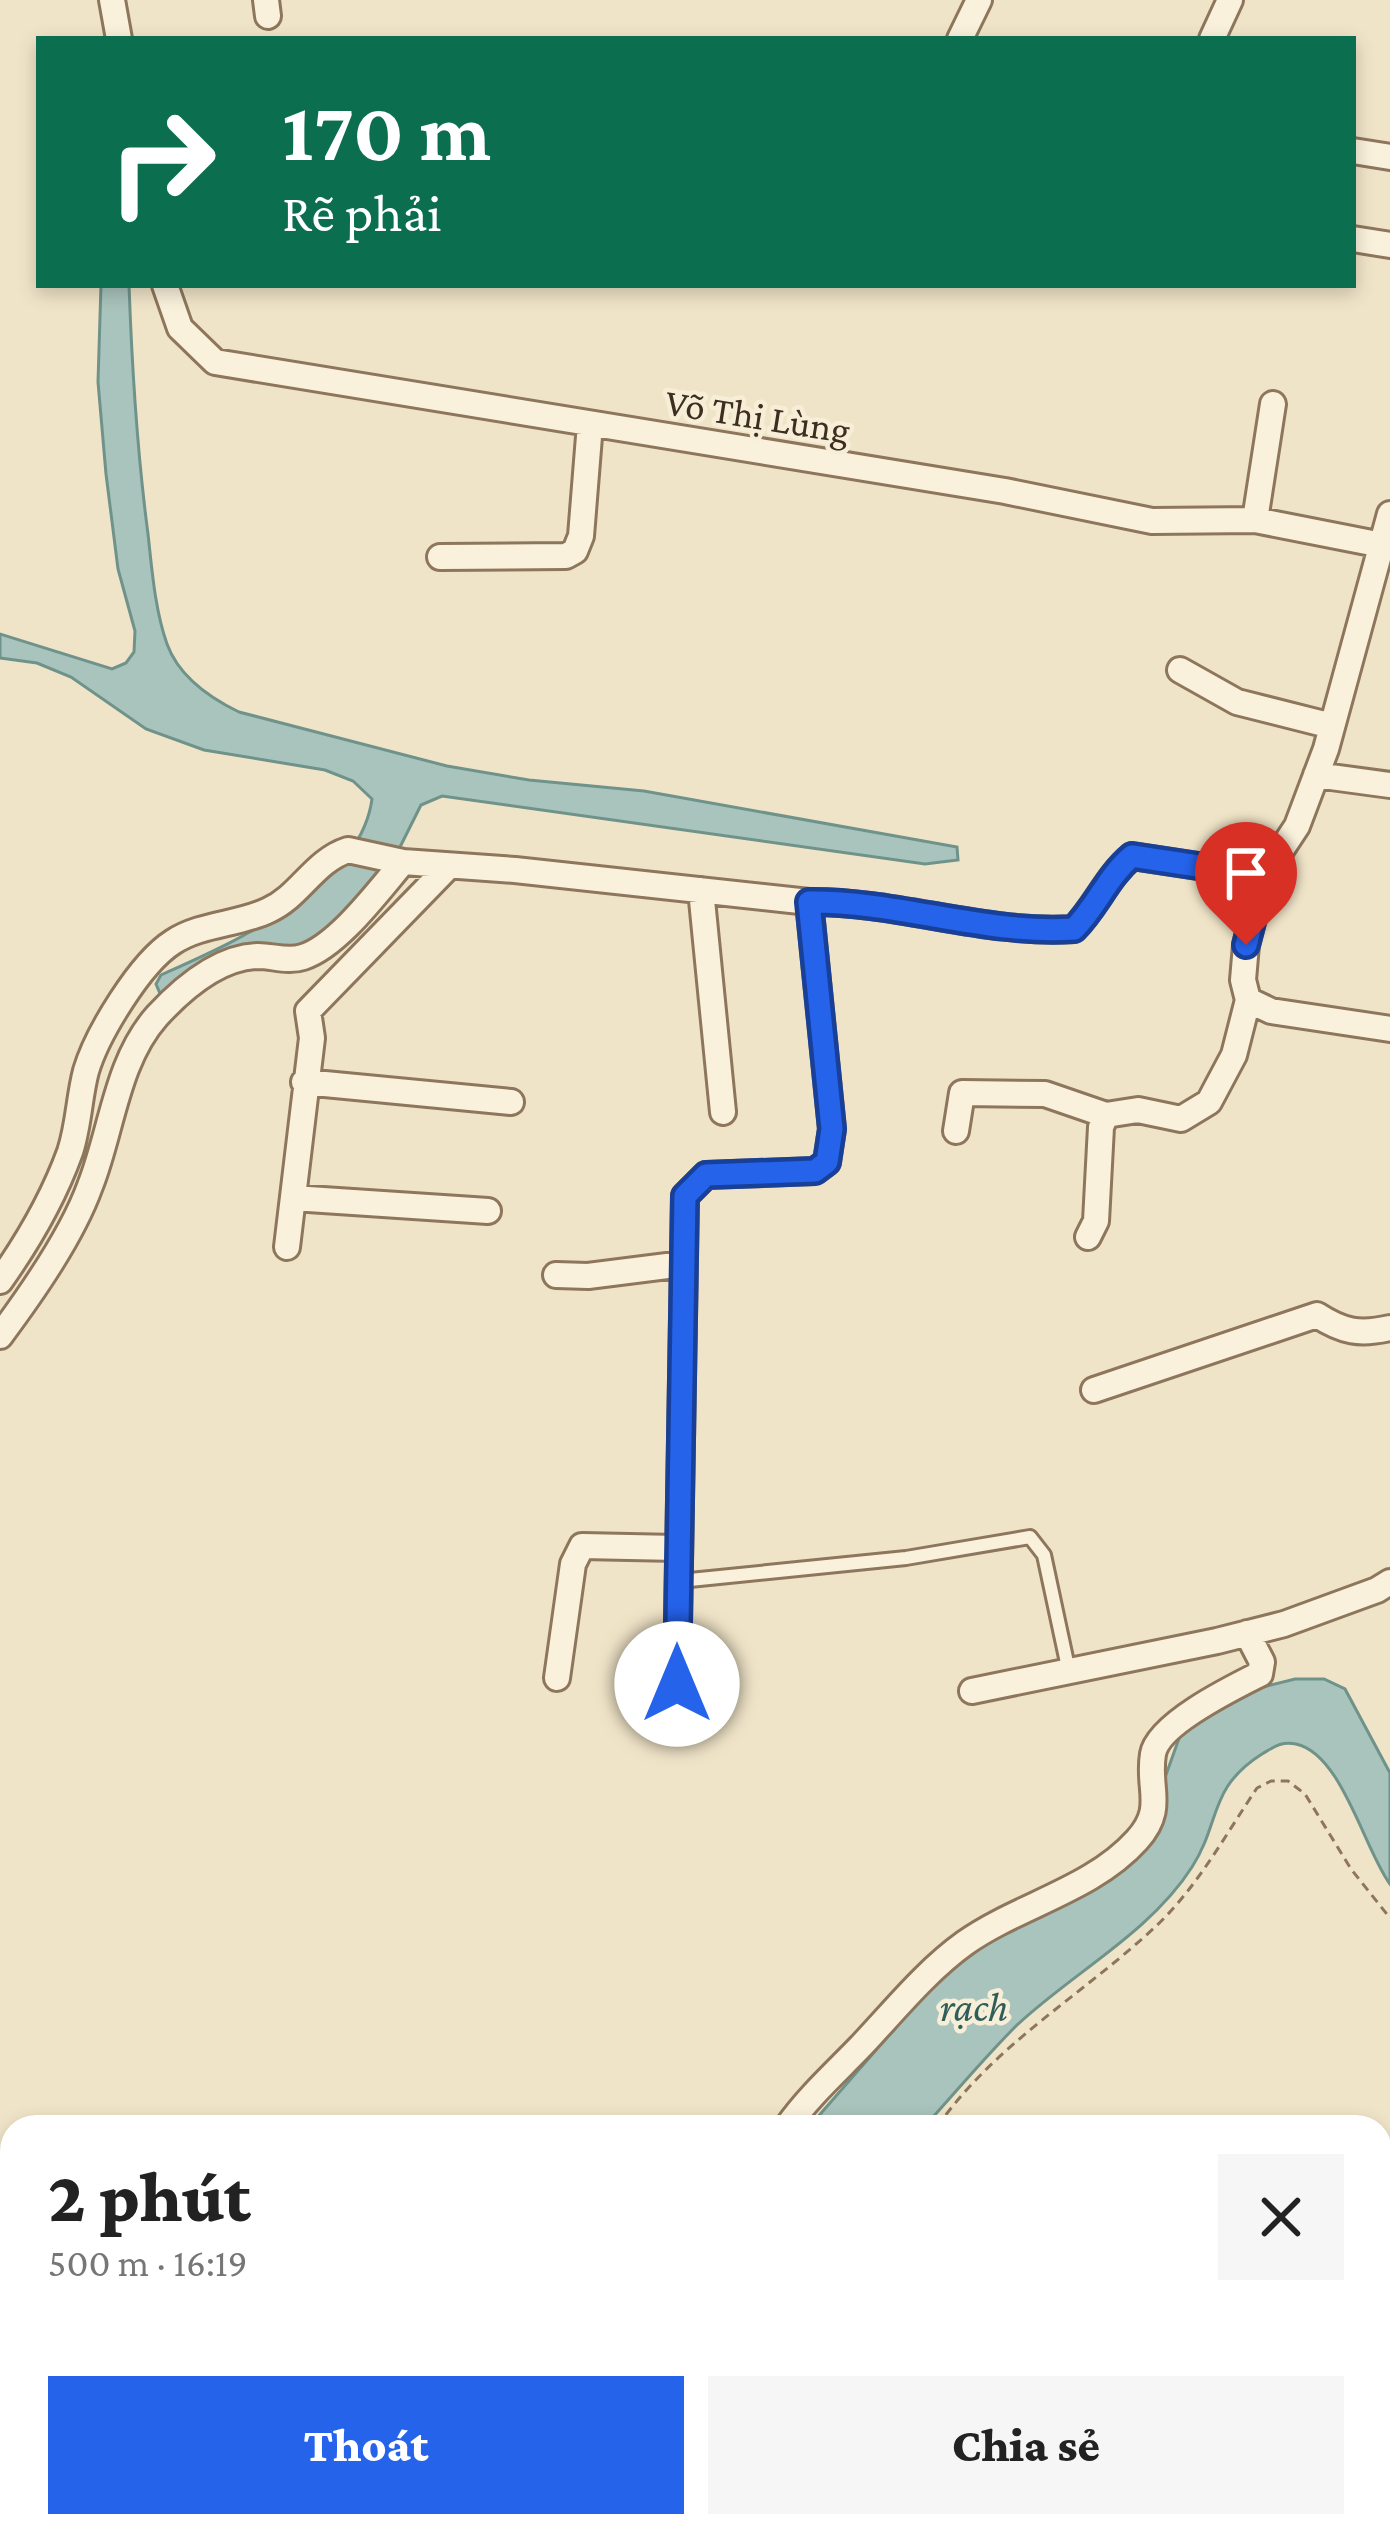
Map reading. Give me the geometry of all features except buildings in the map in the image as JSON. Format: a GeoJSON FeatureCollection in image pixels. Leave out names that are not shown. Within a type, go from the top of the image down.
{"type":"FeatureCollection","features":[{"type":"Feature","properties":{"kind":"street"},"geometry":{"type":"LineString","coordinates":[[112,0],[118,36]]}},
{"type":"Feature","properties":{"kind":"street"},"geometry":{"type":"LineString","coordinates":[[961,36],[979,0]]}},
{"type":"Feature","properties":{"kind":"street"},"geometry":{"type":"LineString","coordinates":[[1213,36],[1230,0]]}},
{"type":"Feature","properties":{"kind":"street"},"geometry":{"type":"LineString","coordinates":[[1356,152],[1388,150]]}},
{"type":"Feature","properties":{"kind":"street"},"geometry":{"type":"LineString","coordinates":[[1356,239],[1390,245]]}},
{"type":"Feature","properties":{"kind":"street","name":"Võ Thị Lùng"},"geometry":{"type":"LineString","coordinates":[[166,288],[180,328],[215,362],[1005,491],[1152,521],[1255,520],[1386,547]]}},
{"type":"Feature","properties":{"kind":"street"},"geometry":{"type":"LineString","coordinates":[[1255,520],[1273,404]]}},
{"type":"Feature","properties":{"kind":"street"},"geometry":{"type":"LineString","coordinates":[[440,557],[566,556],[575,551],[581,536],[590,424]]}},
{"type":"Feature","properties":{"kind":"street"},"geometry":{"type":"LineString","coordinates":[[956,1131],[962,1093],[1045,1094],[1106,1115],[1138,1110],[1181,1119],[1209,1102],[1234,1055],[1248,1000],[1246,945],[1264,876],[1297,826],[1316,775],[1386,547],[1390,514]]}},
{"type":"Feature","properties":{"kind":"street"},"geometry":{"type":"LineString","coordinates":[[1180,670],[1237,702],[1332,726]]}},
{"type":"Feature","properties":{"kind":"street"},"geometry":{"type":"LineString","coordinates":[[1316,775],[1390,784]]}},
{"type":"Feature","properties":{"kind":"street"},"geometry":{"type":"LineString","coordinates":[[0,1281],[69,1154],[86,1072],[99,1039],[145,968],[172,943],[268,911],[320,863],[348,850],[448,867],[882,905],[1043,931],[1074,929],[1132,856],[1264,876]]}},
{"type":"Feature","properties":{"kind":"street"},"geometry":{"type":"LineString","coordinates":[[0,1336],[26,1301],[88,1193],[138,1041],[157,1017],[187,987],[237,960],[301,958],[315,951],[341,930],[400,862]]}},
{"type":"Feature","properties":{"kind":"street"},"geometry":{"type":"LineString","coordinates":[[287,1246],[312,1038],[311,1004],[448,867]]}},
{"type":"Feature","properties":{"kind":"street"},"geometry":{"type":"LineString","coordinates":[[701,890],[723,1112]]}},
{"type":"Feature","properties":{"kind":"street"},"geometry":{"type":"LineString","coordinates":[[677,1684],[685,1196],[706,1175],[815,1171],[827,1162],[831,1152],[809,902]]}},
{"type":"Feature","properties":{"kind":"street"},"geometry":{"type":"LineString","coordinates":[[1248,1000],[1271,1011],[1390,1029]]}},
{"type":"Feature","properties":{"kind":"street"},"geometry":{"type":"LineString","coordinates":[[304,1082],[512,1102]]}},
{"type":"Feature","properties":{"kind":"street"},"geometry":{"type":"LineString","coordinates":[[1088,1237],[1096,1221],[1101,1126],[1106,1115]]}},
{"type":"Feature","properties":{"kind":"street"},"geometry":{"type":"LineString","coordinates":[[293,1198],[488,1211]]}},
{"type":"Feature","properties":{"kind":"street"},"geometry":{"type":"LineString","coordinates":[[556,1275],[588,1276],[683,1264]]}},
{"type":"Feature","properties":{"kind":"street"},"geometry":{"type":"LineString","coordinates":[[1094,1390],[1317,1316],[1340,1330],[1365,1334],[1390,1328]]}},
{"type":"Feature","properties":{"kind":"street"},"geometry":{"type":"LineString","coordinates":[[557,1678],[573,1564],[582,1546],[677,1548]]}},
{"type":"Feature","properties":{"kind":"street"},"geometry":{"type":"LineString","coordinates":[[973,1691],[1247,1633],[1340,1604],[1390,1582]]}},
{"type":"Feature","properties":{"kind":"street"},"geometry":{"type":"LineString","coordinates":[[798,2115],[909,1995],[965,1943],[1078,1883],[1119,1858],[1141,1836],[1157,1798],[1152,1759],[1160,1740],[1223,1691],[1260,1674],[1262,1662],[1247,1633]]}},
{"type":"Feature","properties":{"kind":"lane"},"geometry":{"type":"LineString","coordinates":[[676,1581],[906,1558],[1030,1538],[1044,1555],[1070,1673]]}},
{"type":"Feature","properties":{"kind":"path"},"geometry":{"type":"LineString","coordinates":[[945,2115],[1019,2035],[1150,1932],[1191,1892],[1257,1788],[1271,1781],[1288,1781],[1305,1794],[1351,1869],[1390,1918]]}},
{"type":"Feature","properties":{"kind":"water"},"geometry":{"type":"Polygon","coordinates":[[[101,288],[129,288],[144,503],[163,631],[172,656],[187,676],[239,712],[447,766],[644,791],[957,847],[958,860],[925,864],[442,796],[421,805],[389,869],[326,933],[302,947],[162,998],[156,984],[161,975],[257,928],[319,885],[362,831],[372,799],[353,781],[325,770],[204,750],[146,729],[71,677],[37,663],[0,658],[0,634],[112,669],[126,663],[134,652],[135,631],[118,569],[98,382],[101,288]]]}},
{"type":"Feature","properties":{"kind":"water","name":"rạch"},"geometry":{"type":"Polygon","coordinates":[[[1295,1679],[1324,1679],[1345,1689],[1390,1773],[1390,1884],[1326,1765],[1296,1744],[1278,1745],[1232,1780],[1201,1851],[1175,1891],[1133,1932],[1016,2026],[935,2115],[819,2115],[950,1965],[1103,1880],[1162,1786],[1182,1730],[1239,1693],[1295,1679]]]}},
{"type":"Feature","properties":{"kind":"route"},"geometry":{"type":"LineString","coordinates":[[677,1684],[685,1196],[706,1175],[815,1171],[827,1162],[832,1129],[809,902],[882,905],[1043,931],[1074,929],[1132,856],[1264,876],[1246,945]]}}]}
